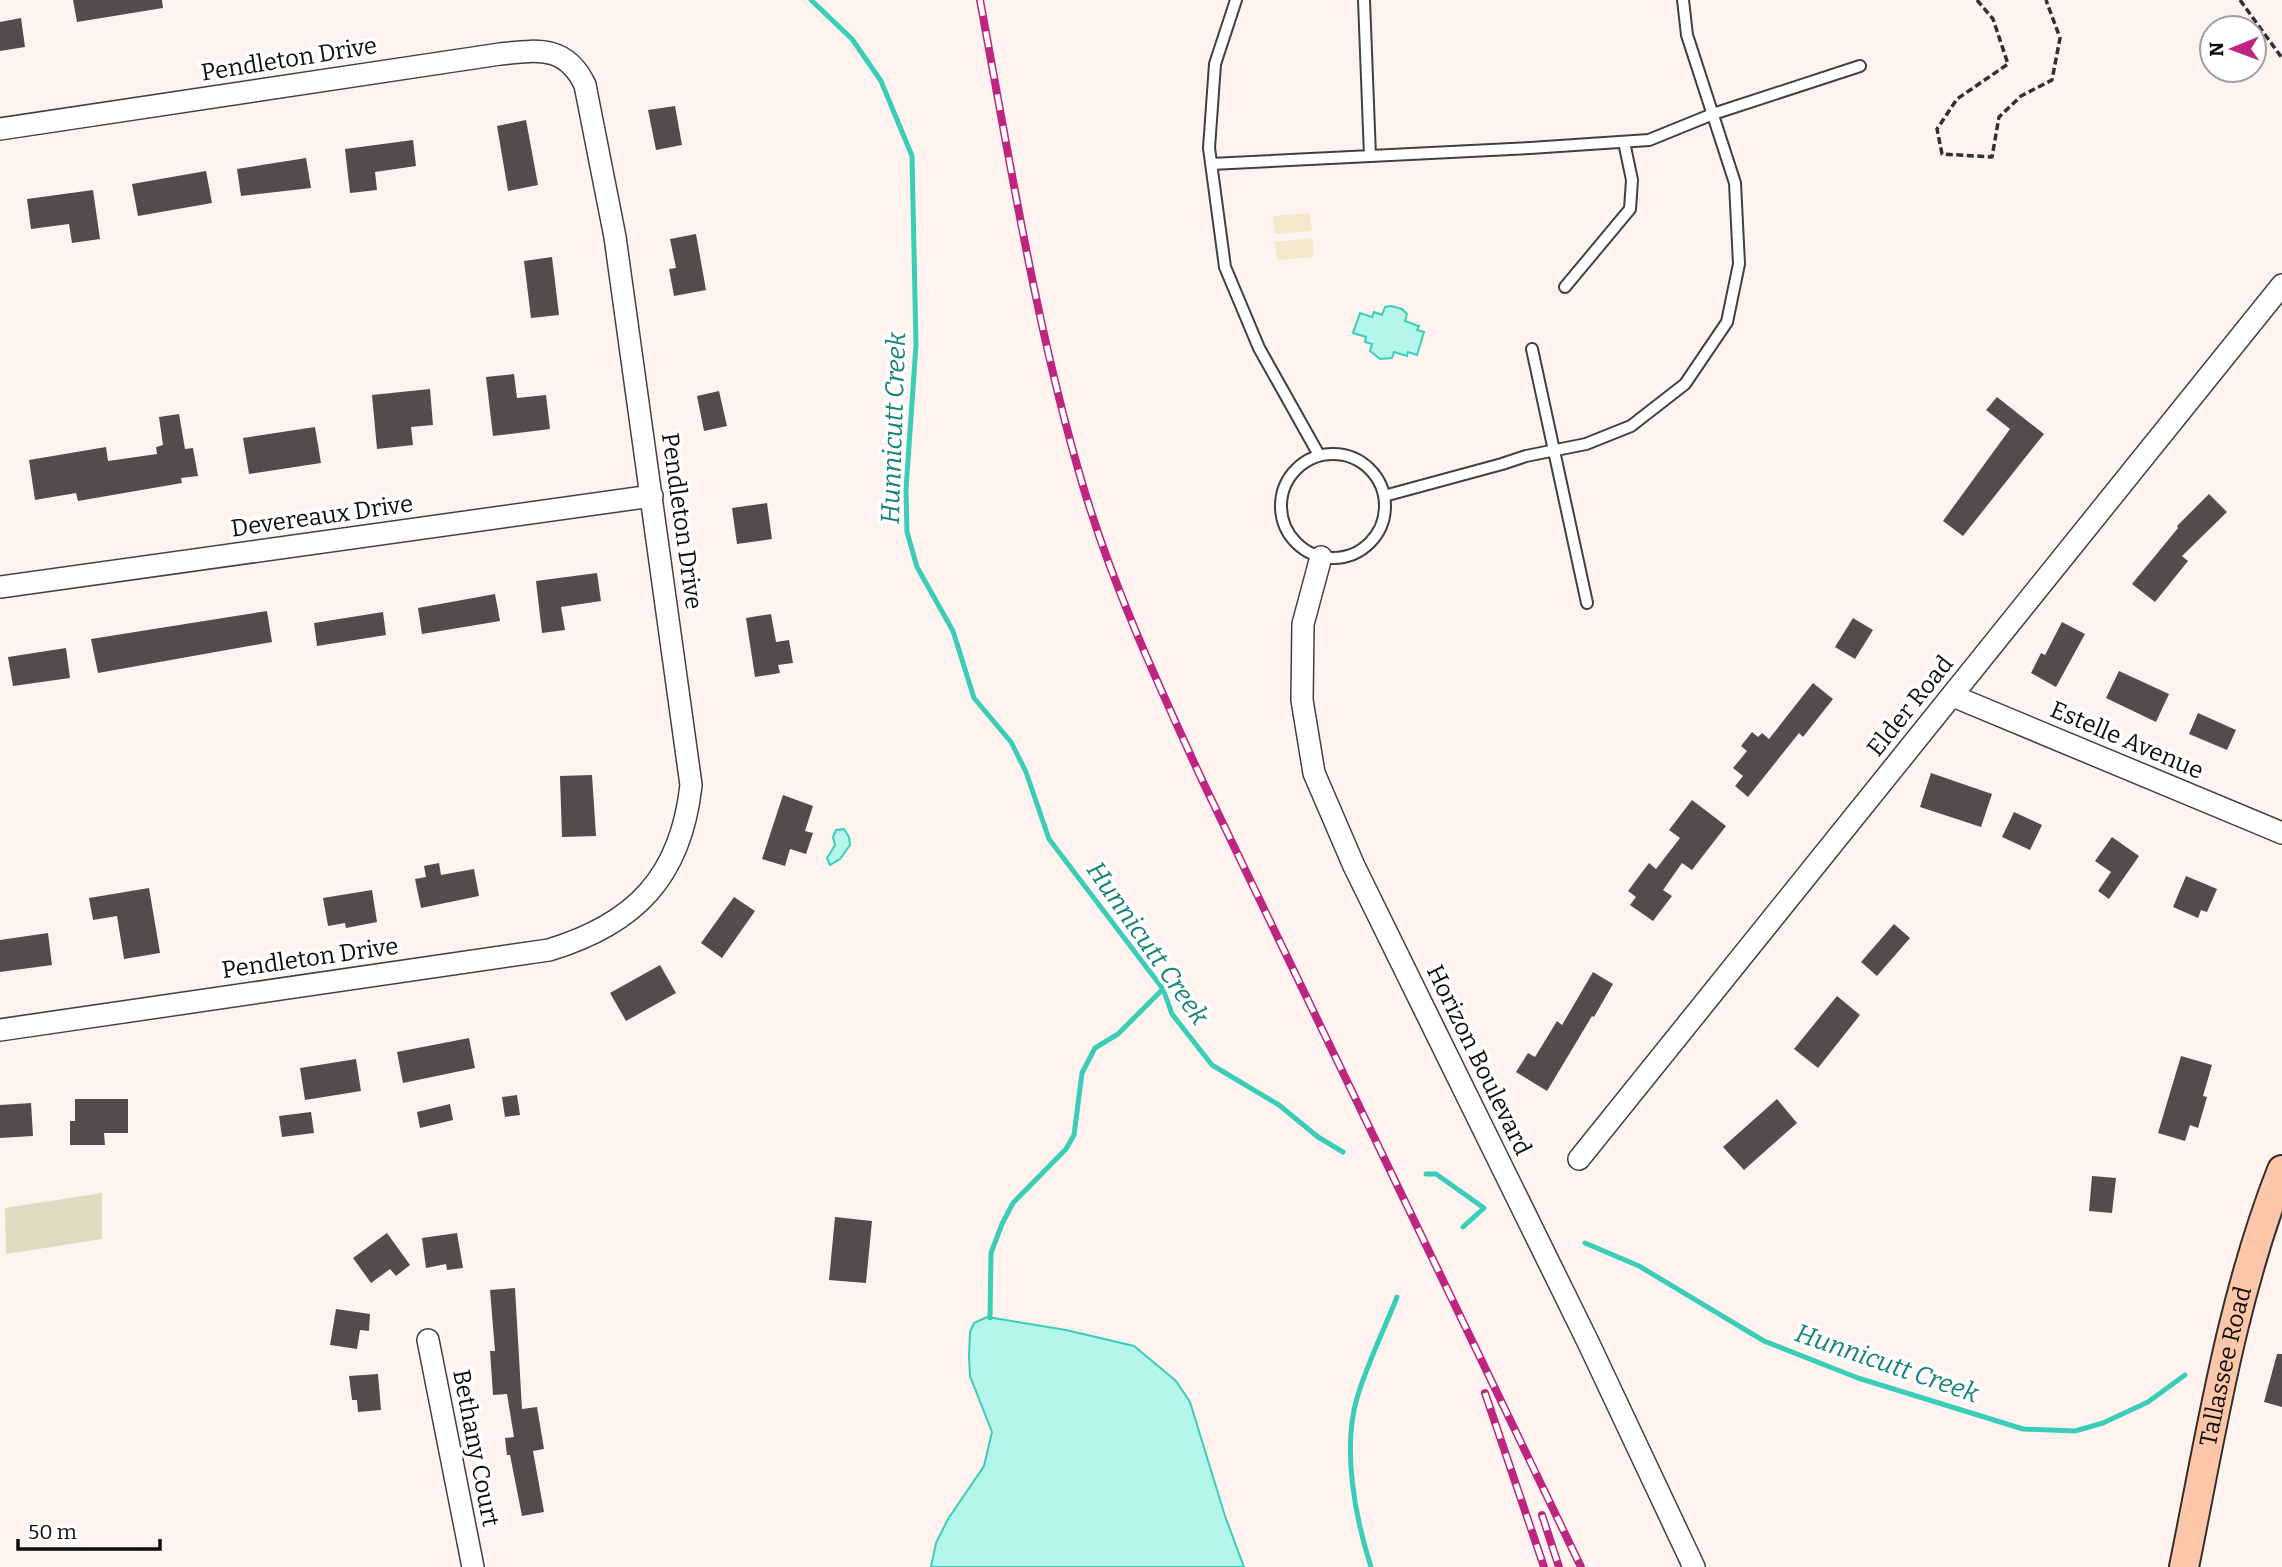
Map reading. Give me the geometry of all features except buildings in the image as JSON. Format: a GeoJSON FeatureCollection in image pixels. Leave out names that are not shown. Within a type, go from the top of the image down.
{"type":"FeatureCollection","features":[{"type":"Feature","properties":{"kind":"main road","name":"Tallassee Road"},"geometry":{"type":"LineString","coordinates":[[2184,1567],[2238,1306],[2282,1170]]}},
{"type":"Feature","properties":{"kind":"street","name":"Pendleton Drive"},"geometry":{"type":"LineString","coordinates":[[0,129],[500,54],[531,51],[552,53],[567,59],[578,70],[585,85],[615,237],[691,785],[681,838],[669,864],[630,911],[607,928],[582,940],[549,950],[0,1030]]}},
{"type":"Feature","properties":{"kind":"street","name":"Elder Road"},"geometry":{"type":"LineString","coordinates":[[1579,1159],[2282,285]]}},
{"type":"Feature","properties":{"kind":"street","name":"Devereaux Drive"},"geometry":{"type":"LineString","coordinates":[[0,587],[652,496]]}},
{"type":"Feature","properties":{"kind":"street","name":"Horizon Boulevard"},"geometry":{"type":"LineString","coordinates":[[1321,557],[1303,624],[1302,701],[1314,773],[1354,866],[1588,1342],[1694,1567]]}},
{"type":"Feature","properties":{"kind":"street","name":"Estelle Avenue"},"geometry":{"type":"LineString","coordinates":[[1953,696],[2282,834]]}},
{"type":"Feature","properties":{"kind":"street","name":"Bethany Court"},"geometry":{"type":"LineString","coordinates":[[428,1340],[473,1567]]}},
{"type":"Feature","properties":{"kind":"lane"},"geometry":{"type":"LineString","coordinates":[[1236,0],[1215,64],[1209,148],[1225,267],[1259,348],[1319,455]]}},
{"type":"Feature","properties":{"kind":"lane"},"geometry":{"type":"LineString","coordinates":[[1364,0],[1370,156]]}},
{"type":"Feature","properties":{"kind":"lane"},"geometry":{"type":"LineString","coordinates":[[1384,496],[1525,456],[1586,444],[1631,426],[1685,384],[1727,322],[1739,264],[1735,183],[1688,35],[1683,0]]}},
{"type":"Feature","properties":{"kind":"lane"},"geometry":{"type":"LineString","coordinates":[[1211,164],[1649,140],[1713,114],[1860,66]]}},
{"type":"Feature","properties":{"kind":"lane"},"geometry":{"type":"LineString","coordinates":[[1565,287],[1630,209],[1632,180],[1624,142]]}},
{"type":"Feature","properties":{"kind":"lane"},"geometry":{"type":"LineString","coordinates":[[1532,349],[1587,603]]}},
{"type":"Feature","properties":{"kind":"lane"},"geometry":{"type":"LineString","coordinates":[[1336,453],[1353,457],[1368,466],[1378,480],[1384,496],[1385,513],[1380,530],[1369,544],[1355,553],[1338,558],[1321,557],[1305,550],[1292,539],[1283,523],[1280,507],[1283,489],[1291,474],[1303,462],[1319,455],[1336,453]]}},
{"type":"Feature","properties":{"kind":"path"},"geometry":{"type":"LineString","coordinates":[[1977,0],[1993,19],[2008,64],[1957,99],[1937,129],[1942,154],[1992,157],[1999,117],[2021,96],[2052,80],[2060,38],[2046,0]]}},
{"type":"Feature","properties":{"kind":"path"},"geometry":{"type":"LineString","coordinates":[[2240,0],[2282,58]]}},
{"type":"Feature","properties":{"kind":"shaded area"},"geometry":{"type":"Polygon","coordinates":[[[1310,213],[1312,231],[1275,234],[1273,216],[1310,213]]]}},
{"type":"Feature","properties":{"kind":"shaded area"},"geometry":{"type":"Polygon","coordinates":[[[1312,238],[1314,257],[1277,260],[1275,242],[1312,238]]]}},
{"type":"Feature","properties":{"kind":"shaded area"},"geometry":{"type":"Polygon","coordinates":[[[102,1193],[102,1239],[6,1254],[5,1208],[102,1193]]]}},
{"type":"Feature","properties":{"kind":"water"},"geometry":{"type":"Polygon","coordinates":[[[1385,307],[1402,309],[1407,314],[1405,321],[1419,326],[1417,330],[1424,332],[1417,355],[1408,352],[1407,356],[1394,352],[1392,358],[1380,359],[1370,351],[1372,344],[1365,342],[1366,337],[1353,333],[1360,313],[1372,317],[1374,312],[1382,315],[1385,307]]]}},
{"type":"Feature","properties":{"kind":"water"},"geometry":{"type":"Polygon","coordinates":[[[844,829],[850,845],[840,859],[830,865],[827,858],[835,845],[833,837],[836,830],[844,829]]]}},
{"type":"Feature","properties":{"kind":"water"},"geometry":{"type":"Polygon","coordinates":[[[987,1317],[1066,1330],[1134,1346],[1176,1381],[1190,1402],[1225,1516],[1244,1567],[931,1567],[936,1543],[948,1519],[984,1466],[992,1432],[970,1376],[969,1356],[970,1332],[974,1323],[987,1317]]]}},
{"type":"Feature","properties":{"kind":"waterway","name":"Hunnicutt Creek"},"geometry":{"type":"LineString","coordinates":[[811,0],[852,39],[881,81],[912,156],[916,345],[906,489],[907,532],[917,567],[953,631],[974,698],[1011,742],[1026,772],[1049,839],[1163,989],[1172,1014],[1212,1065],[1279,1105],[1318,1137],[1343,1152]]}},
{"type":"Feature","properties":{"kind":"waterway"},"geometry":{"type":"LineString","coordinates":[[990,1318],[991,1253],[1013,1203],[1066,1149],[1074,1135],[1082,1073],[1095,1048],[1118,1034],[1163,989]]}},
{"type":"Feature","properties":{"kind":"waterway"},"geometry":{"type":"LineString","coordinates":[[1426,1174],[1436,1174],[1484,1208],[1463,1227]]}},
{"type":"Feature","properties":{"kind":"waterway","name":"Hunnicutt Creek"},"geometry":{"type":"LineString","coordinates":[[1585,1243],[1639,1266],[1764,1341],[1858,1378],[2023,1429],[2075,1431],[2103,1423],[2148,1402],[2185,1375]]}},
{"type":"Feature","properties":{"kind":"waterway"},"geometry":{"type":"LineString","coordinates":[[1371,1567],[1352,1483],[1353,1418],[1361,1385],[1397,1297]]}},
{"type":"Feature","properties":{"kind":"railway"},"geometry":{"type":"LineString","coordinates":[[980,0],[1025,244],[1051,366],[1083,486],[1122,598],[1202,780],[1581,1567]]}},
{"type":"Feature","properties":{"kind":"railway"},"geometry":{"type":"LineString","coordinates":[[1485,1393],[1544,1567]]}},
{"type":"Feature","properties":{"kind":"railway"},"geometry":{"type":"LineString","coordinates":[[1542,1515],[1559,1567]]}}]}
